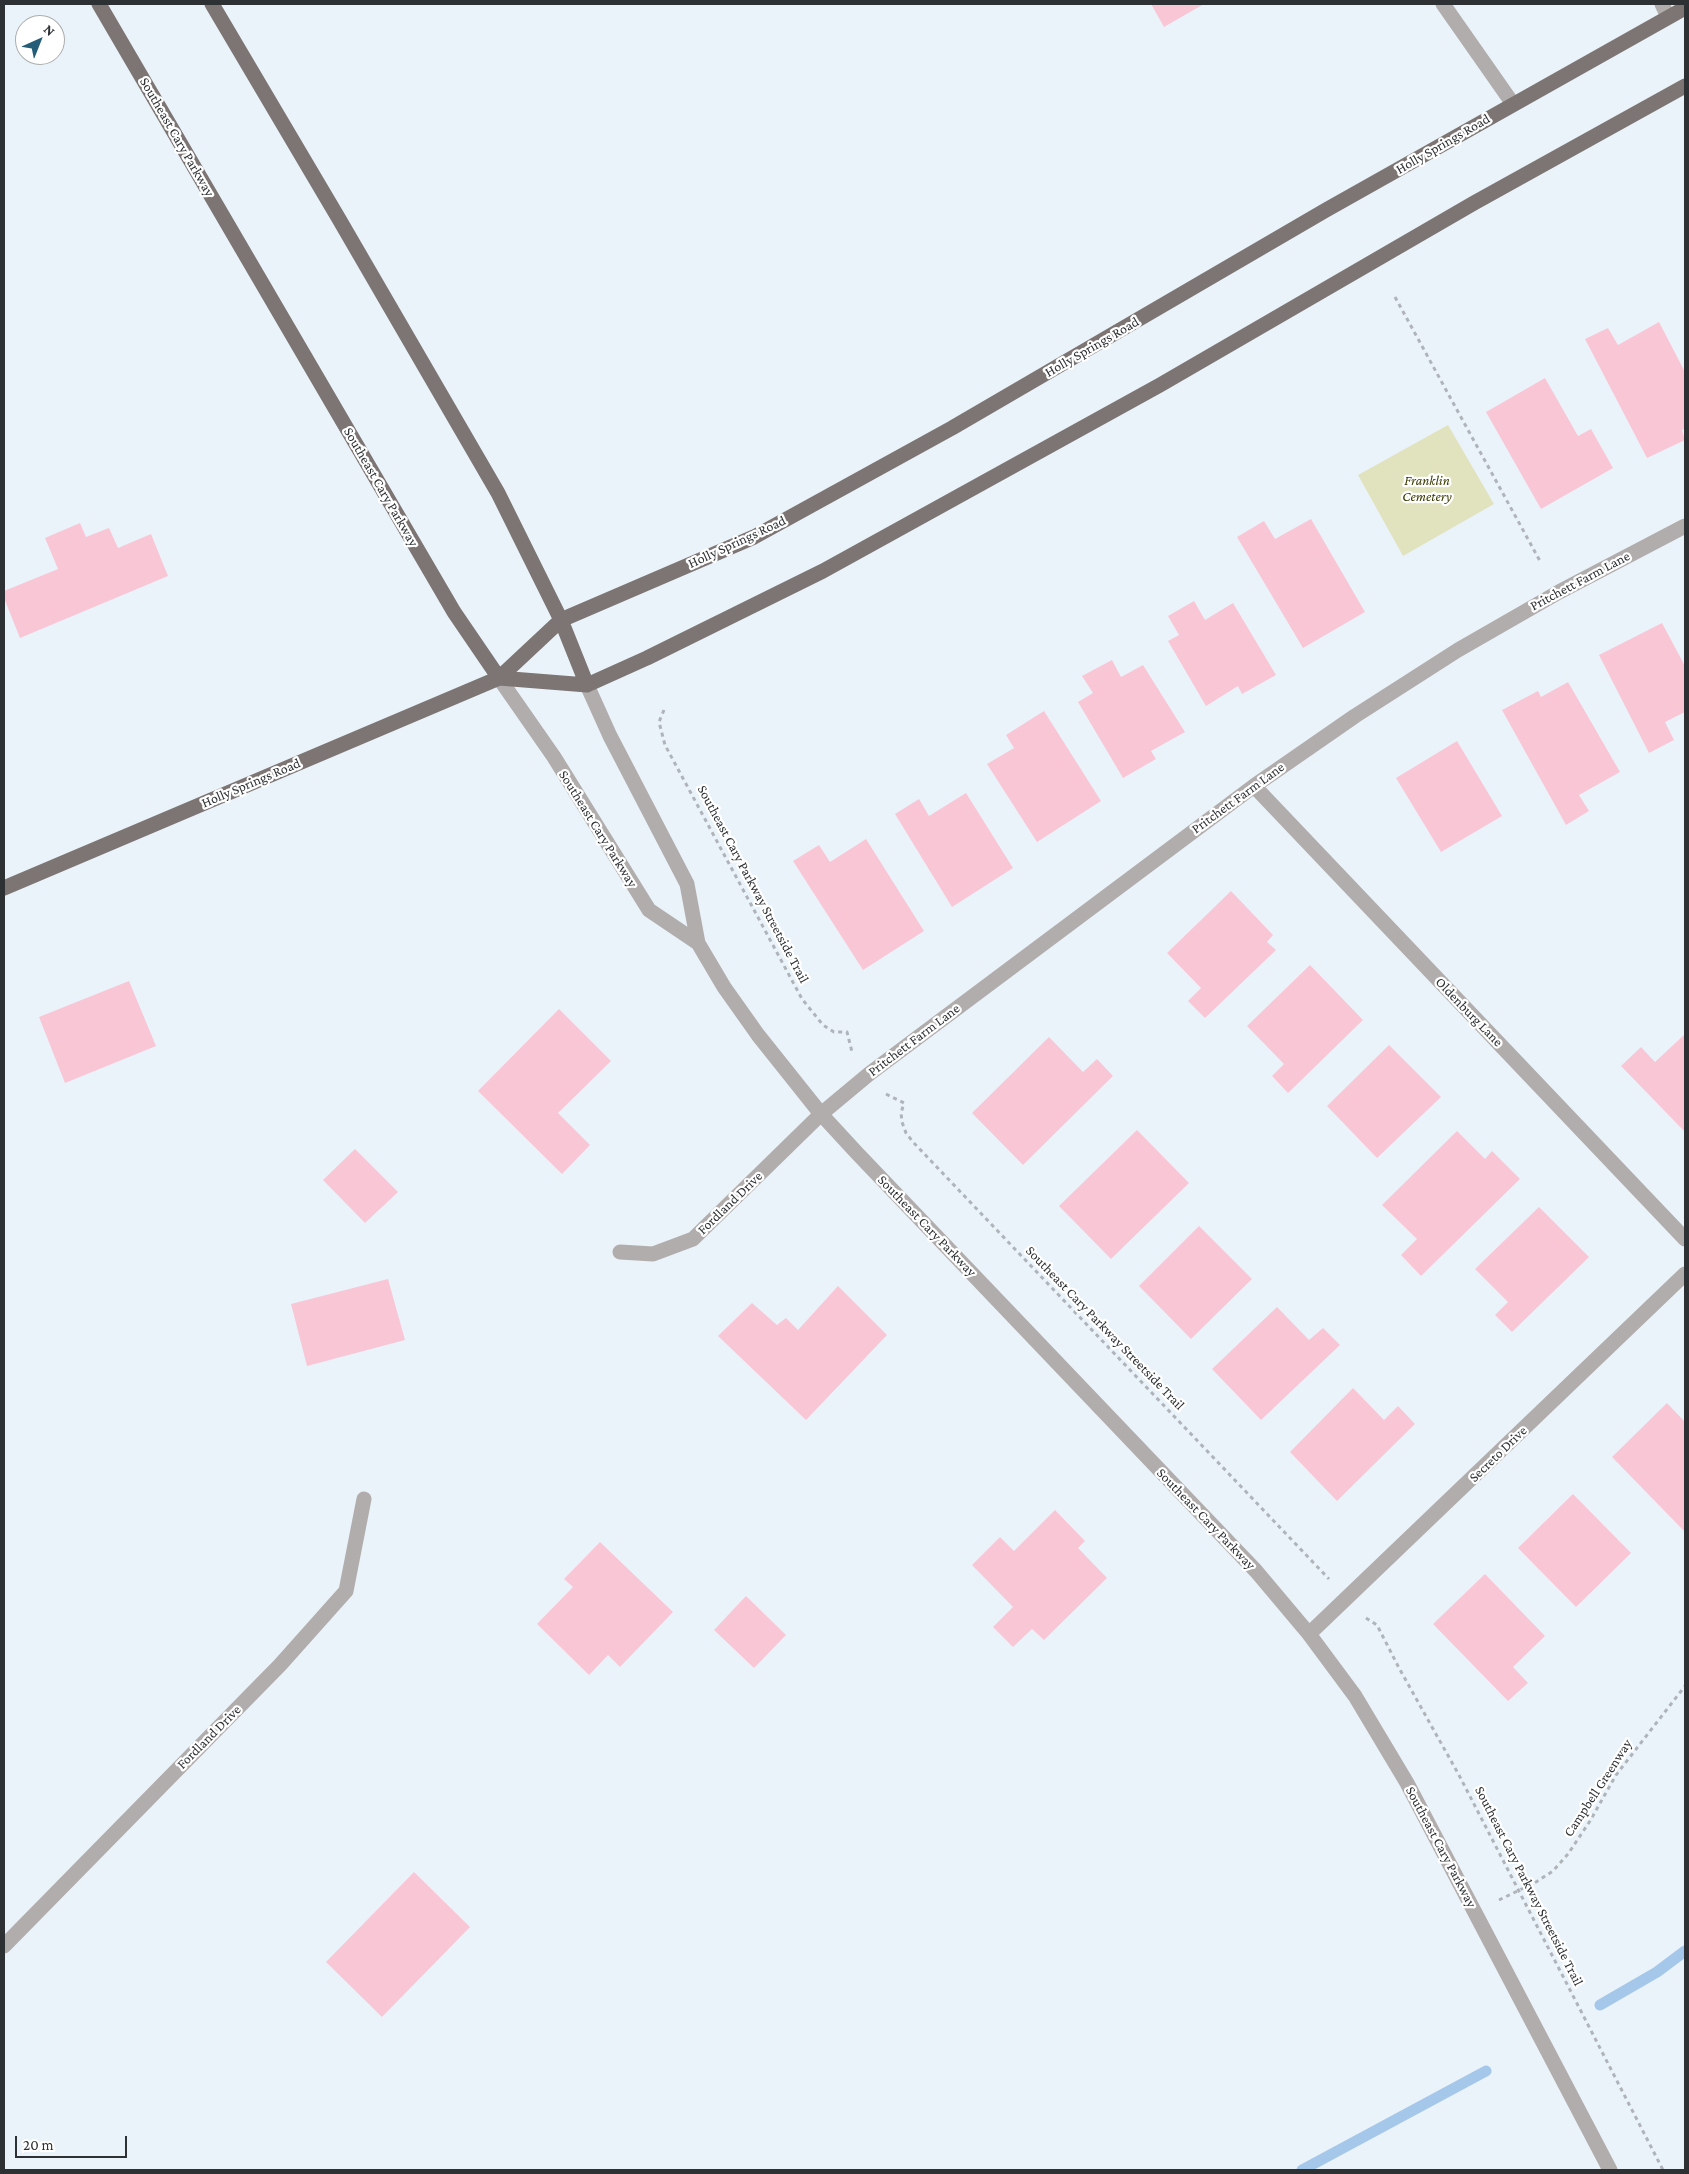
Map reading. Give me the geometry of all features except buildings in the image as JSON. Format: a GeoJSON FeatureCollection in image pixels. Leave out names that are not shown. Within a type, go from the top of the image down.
{"type":"FeatureCollection","features":[{"type":"Feature","properties":{"kind":"main road","name":"Southeast Cary Parkway"},"geometry":{"type":"LineString","coordinates":[[99,4],[454,612],[499,678]]}},
{"type":"Feature","properties":{"kind":"main road","name":"Southeast Cary Parkway"},"geometry":{"type":"LineString","coordinates":[[212,4],[493,484],[561,620],[586,685]]}},
{"type":"Feature","properties":{"kind":"main road","name":"Holly Springs Road"},"geometry":{"type":"LineString","coordinates":[[4,888],[499,678],[561,620],[754,537],[952,428],[1513,104],[1665,10],[1685,8]]}},
{"type":"Feature","properties":{"kind":"main road","name":"Holly Springs Road"},"geometry":{"type":"LineString","coordinates":[[499,678],[586,685],[647,658],[823,571],[1160,386],[1474,203],[1685,86]]}},
{"type":"Feature","properties":{"kind":"street"},"geometry":{"type":"LineString","coordinates":[[1443,4],[1513,104]]}},
{"type":"Feature","properties":{"kind":"street","name":"Pritchett Farm Lane"},"geometry":{"type":"LineString","coordinates":[[821,1114],[888,1060],[1254,786],[1355,716],[1458,650],[1559,592],[1685,526]]}},
{"type":"Feature","properties":{"kind":"street","name":"Southeast Cary Parkway"},"geometry":{"type":"LineString","coordinates":[[499,678],[554,757],[649,910],[698,943]]}},
{"type":"Feature","properties":{"kind":"street","name":"Southeast Cary Parkway"},"geometry":{"type":"LineString","coordinates":[[586,685],[610,736],[687,884],[698,943],[724,987],[758,1035],[821,1114],[1256,1571],[1309,1634],[1354,1696],[1402,1774],[1610,2170]]}},
{"type":"Feature","properties":{"kind":"street","name":"Oldenburg Lane"},"geometry":{"type":"LineString","coordinates":[[1254,786],[1685,1239]]}},
{"type":"Feature","properties":{"kind":"street","name":"Fordland Drive"},"geometry":{"type":"LineString","coordinates":[[620,1252],[653,1254],[693,1238],[821,1114]]}},
{"type":"Feature","properties":{"kind":"street","name":"Secreto Drive"},"geometry":{"type":"LineString","coordinates":[[1309,1634],[1685,1274]]}},
{"type":"Feature","properties":{"kind":"street","name":"Fordland Drive"},"geometry":{"type":"LineString","coordinates":[[4,1946],[280,1665],[346,1591],[364,1499]]}},
{"type":"Feature","properties":{"kind":"path"},"geometry":{"type":"LineString","coordinates":[[1395,298],[1540,561]]}},
{"type":"Feature","properties":{"kind":"path","name":"Southeast Cary Parkway Streetside Trail"},"geometry":{"type":"LineString","coordinates":[[664,710],[659,722],[664,744],[798,990],[814,1015],[823,1025],[834,1032],[847,1032],[850,1050]]}},
{"type":"Feature","properties":{"kind":"path","name":"Southeast Cary Parkway Streetside Trail"},"geometry":{"type":"LineString","coordinates":[[887,1095],[904,1104],[901,1113],[902,1122],[906,1134],[913,1142],[1324,1574]]}},
{"type":"Feature","properties":{"kind":"path","name":"Southeast Cary Parkway Streetside Trail"},"geometry":{"type":"LineString","coordinates":[[1367,1618],[1377,1625],[1519,1890],[1663,2170]]}},
{"type":"Feature","properties":{"kind":"path","name":"Campbell Greenway"},"geometry":{"type":"LineString","coordinates":[[1501,1900],[1552,1871],[1568,1854],[1616,1775],[1685,1686]]}},
{"type":"Feature","properties":{"kind":"green space","name":"Franklin Cemetery"},"geometry":{"type":"Polygon","coordinates":[[[1448,425],[1494,504],[1403,556],[1358,475],[1448,425]]]}},
{"type":"Feature","properties":{"kind":"waterway"},"geometry":{"type":"LineString","coordinates":[[1600,2005],[1657,1972],[1685,1951]]}},
{"type":"Feature","properties":{"kind":"waterway"},"geometry":{"type":"LineString","coordinates":[[1302,2170],[1486,2071]]}}]}
